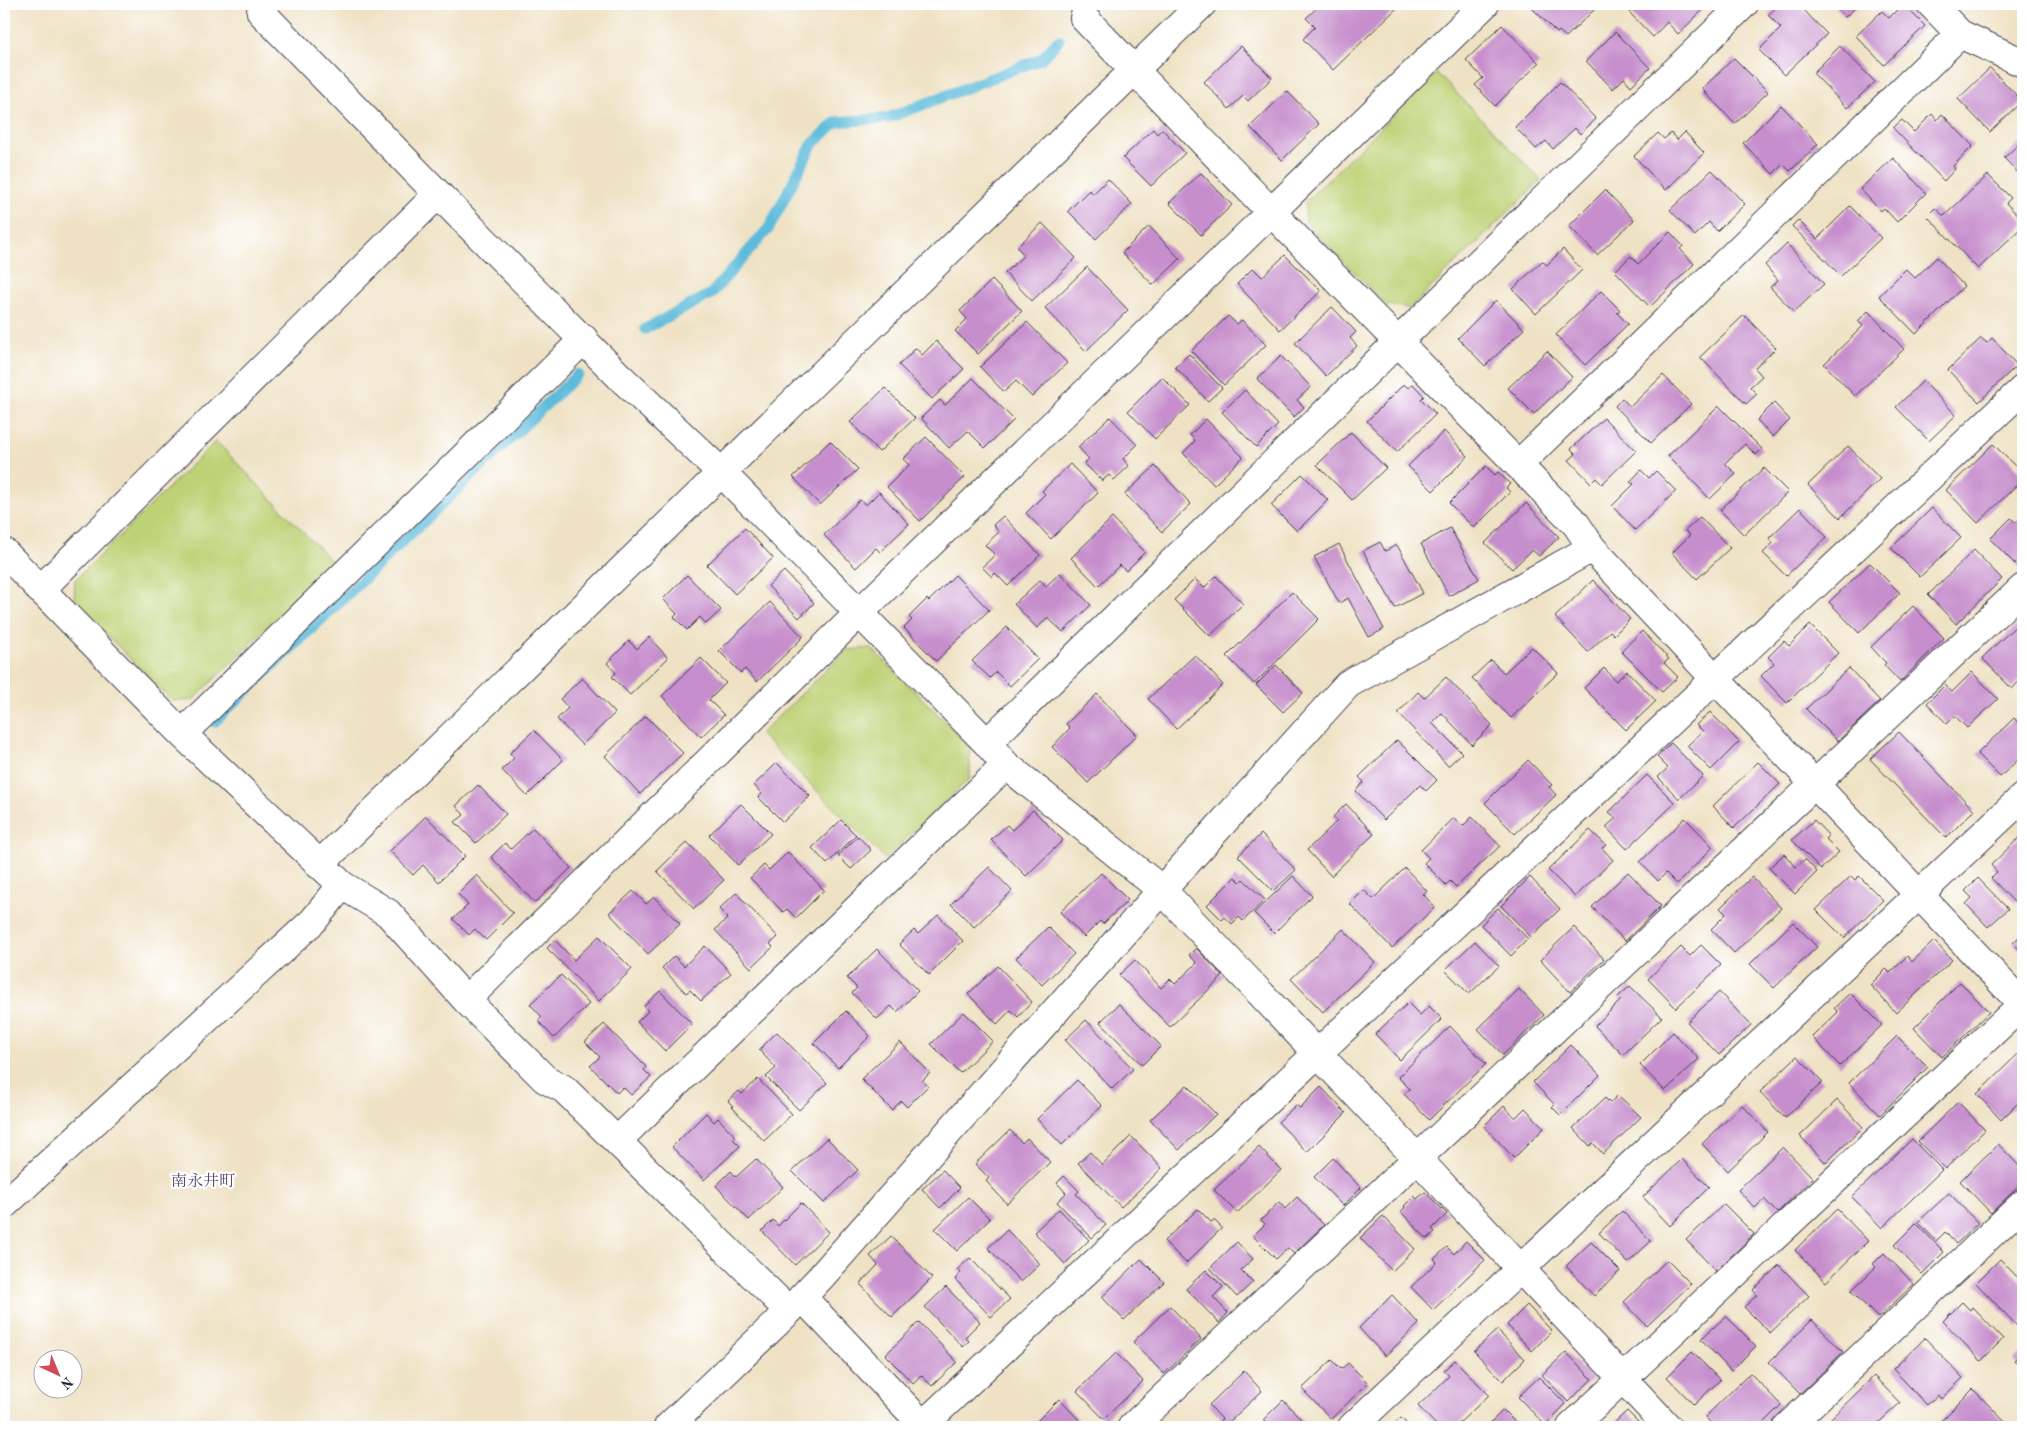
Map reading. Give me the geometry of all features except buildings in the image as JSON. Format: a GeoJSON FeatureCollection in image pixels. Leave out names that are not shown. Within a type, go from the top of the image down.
{"type":"FeatureCollection","features":[{"type":"Feature","properties":{"kind":"street"},"geometry":{"type":"LineString","coordinates":[[319,865],[1202,4]]}},
{"type":"Feature","properties":{"kind":"street"},"geometry":{"type":"LineString","coordinates":[[466,1000],[858,614],[1485,4]]}},
{"type":"Feature","properties":{"kind":"street"},"geometry":{"type":"LineString","coordinates":[[987,743],[1744,4]]}},
{"type":"Feature","properties":{"kind":"street"},"geometry":{"type":"LineString","coordinates":[[1932,4],[1960,34],[2023,63]]}},
{"type":"Feature","properties":{"kind":"street"},"geometry":{"type":"LineString","coordinates":[[261,12],[619,376],[722,473],[1006,764],[1162,890],[1417,1158],[1668,1427]]}},
{"type":"Feature","properties":{"kind":"street"},"geometry":{"type":"LineString","coordinates":[[1084,18],[1576,524],[1592,548],[2023,1004],[1571,1427]]}},
{"type":"Feature","properties":{"kind":"street"},"geometry":{"type":"LineString","coordinates":[[1518,465],[1960,34]]}},
{"type":"Feature","properties":{"kind":"street"},"geometry":{"type":"LineString","coordinates":[[40,590],[438,194]]}},
{"type":"Feature","properties":{"kind":"street"},"geometry":{"type":"LineString","coordinates":[[182,734],[584,339]]}},
{"type":"Feature","properties":{"kind":"street"},"geometry":{"type":"LineString","coordinates":[[4,552],[182,734],[319,865],[342,885],[388,913],[466,1000],[544,1079],[564,1089],[617,1141],[795,1304],[924,1426],[2023,389]]}},
{"type":"Feature","properties":{"kind":"street"},"geometry":{"type":"LineString","coordinates":[[668,1427],[795,1304],[1162,890],[1348,684],[1592,548]]}},
{"type":"Feature","properties":{"kind":"street"},"geometry":{"type":"LineString","coordinates":[[1132,1427],[2023,588]]}},
{"type":"Feature","properties":{"kind":"street"},"geometry":{"type":"LineString","coordinates":[[617,1141],[1006,764]]}},
{"type":"Feature","properties":{"kind":"street"},"geometry":{"type":"LineString","coordinates":[[1352,1427],[2023,797]]}},
{"type":"Feature","properties":{"kind":"street"},"geometry":{"type":"LineString","coordinates":[[4,1205],[313,920],[342,885]]}},
{"type":"Feature","properties":{"kind":"street"},"geometry":{"type":"LineString","coordinates":[[1787,1427],[2023,1204]]}},
{"type":"Feature","properties":{"kind":"green space"},"geometry":{"type":"Polygon","coordinates":[[[1437,73],[1541,180],[1410,308],[1387,305],[1306,224],[1305,202],[1437,73]]]}},
{"type":"Feature","properties":{"kind":"green space"},"geometry":{"type":"Polygon","coordinates":[[[216,441],[333,563],[193,700],[172,701],[74,602],[75,580],[216,441]]]}},
{"type":"Feature","properties":{"kind":"green space"},"geometry":{"type":"Polygon","coordinates":[[[871,648],[970,746],[970,778],[885,859],[760,734],[847,650],[871,648]]]}},
{"type":"Feature","properties":{"kind":"waterway"},"geometry":{"type":"LineString","coordinates":[[645,329],[711,294],[769,228],[812,145],[836,122],[888,118],[1041,59],[1059,40]]}},
{"type":"Feature","properties":{"kind":"waterway"},"geometry":{"type":"LineString","coordinates":[[214,722],[578,374]]}},
{"type":"Feature","properties":{"kind":"district","name":"南永井町"},"geometry":{"type":"Point","coordinates":[203,1180]}}]}
